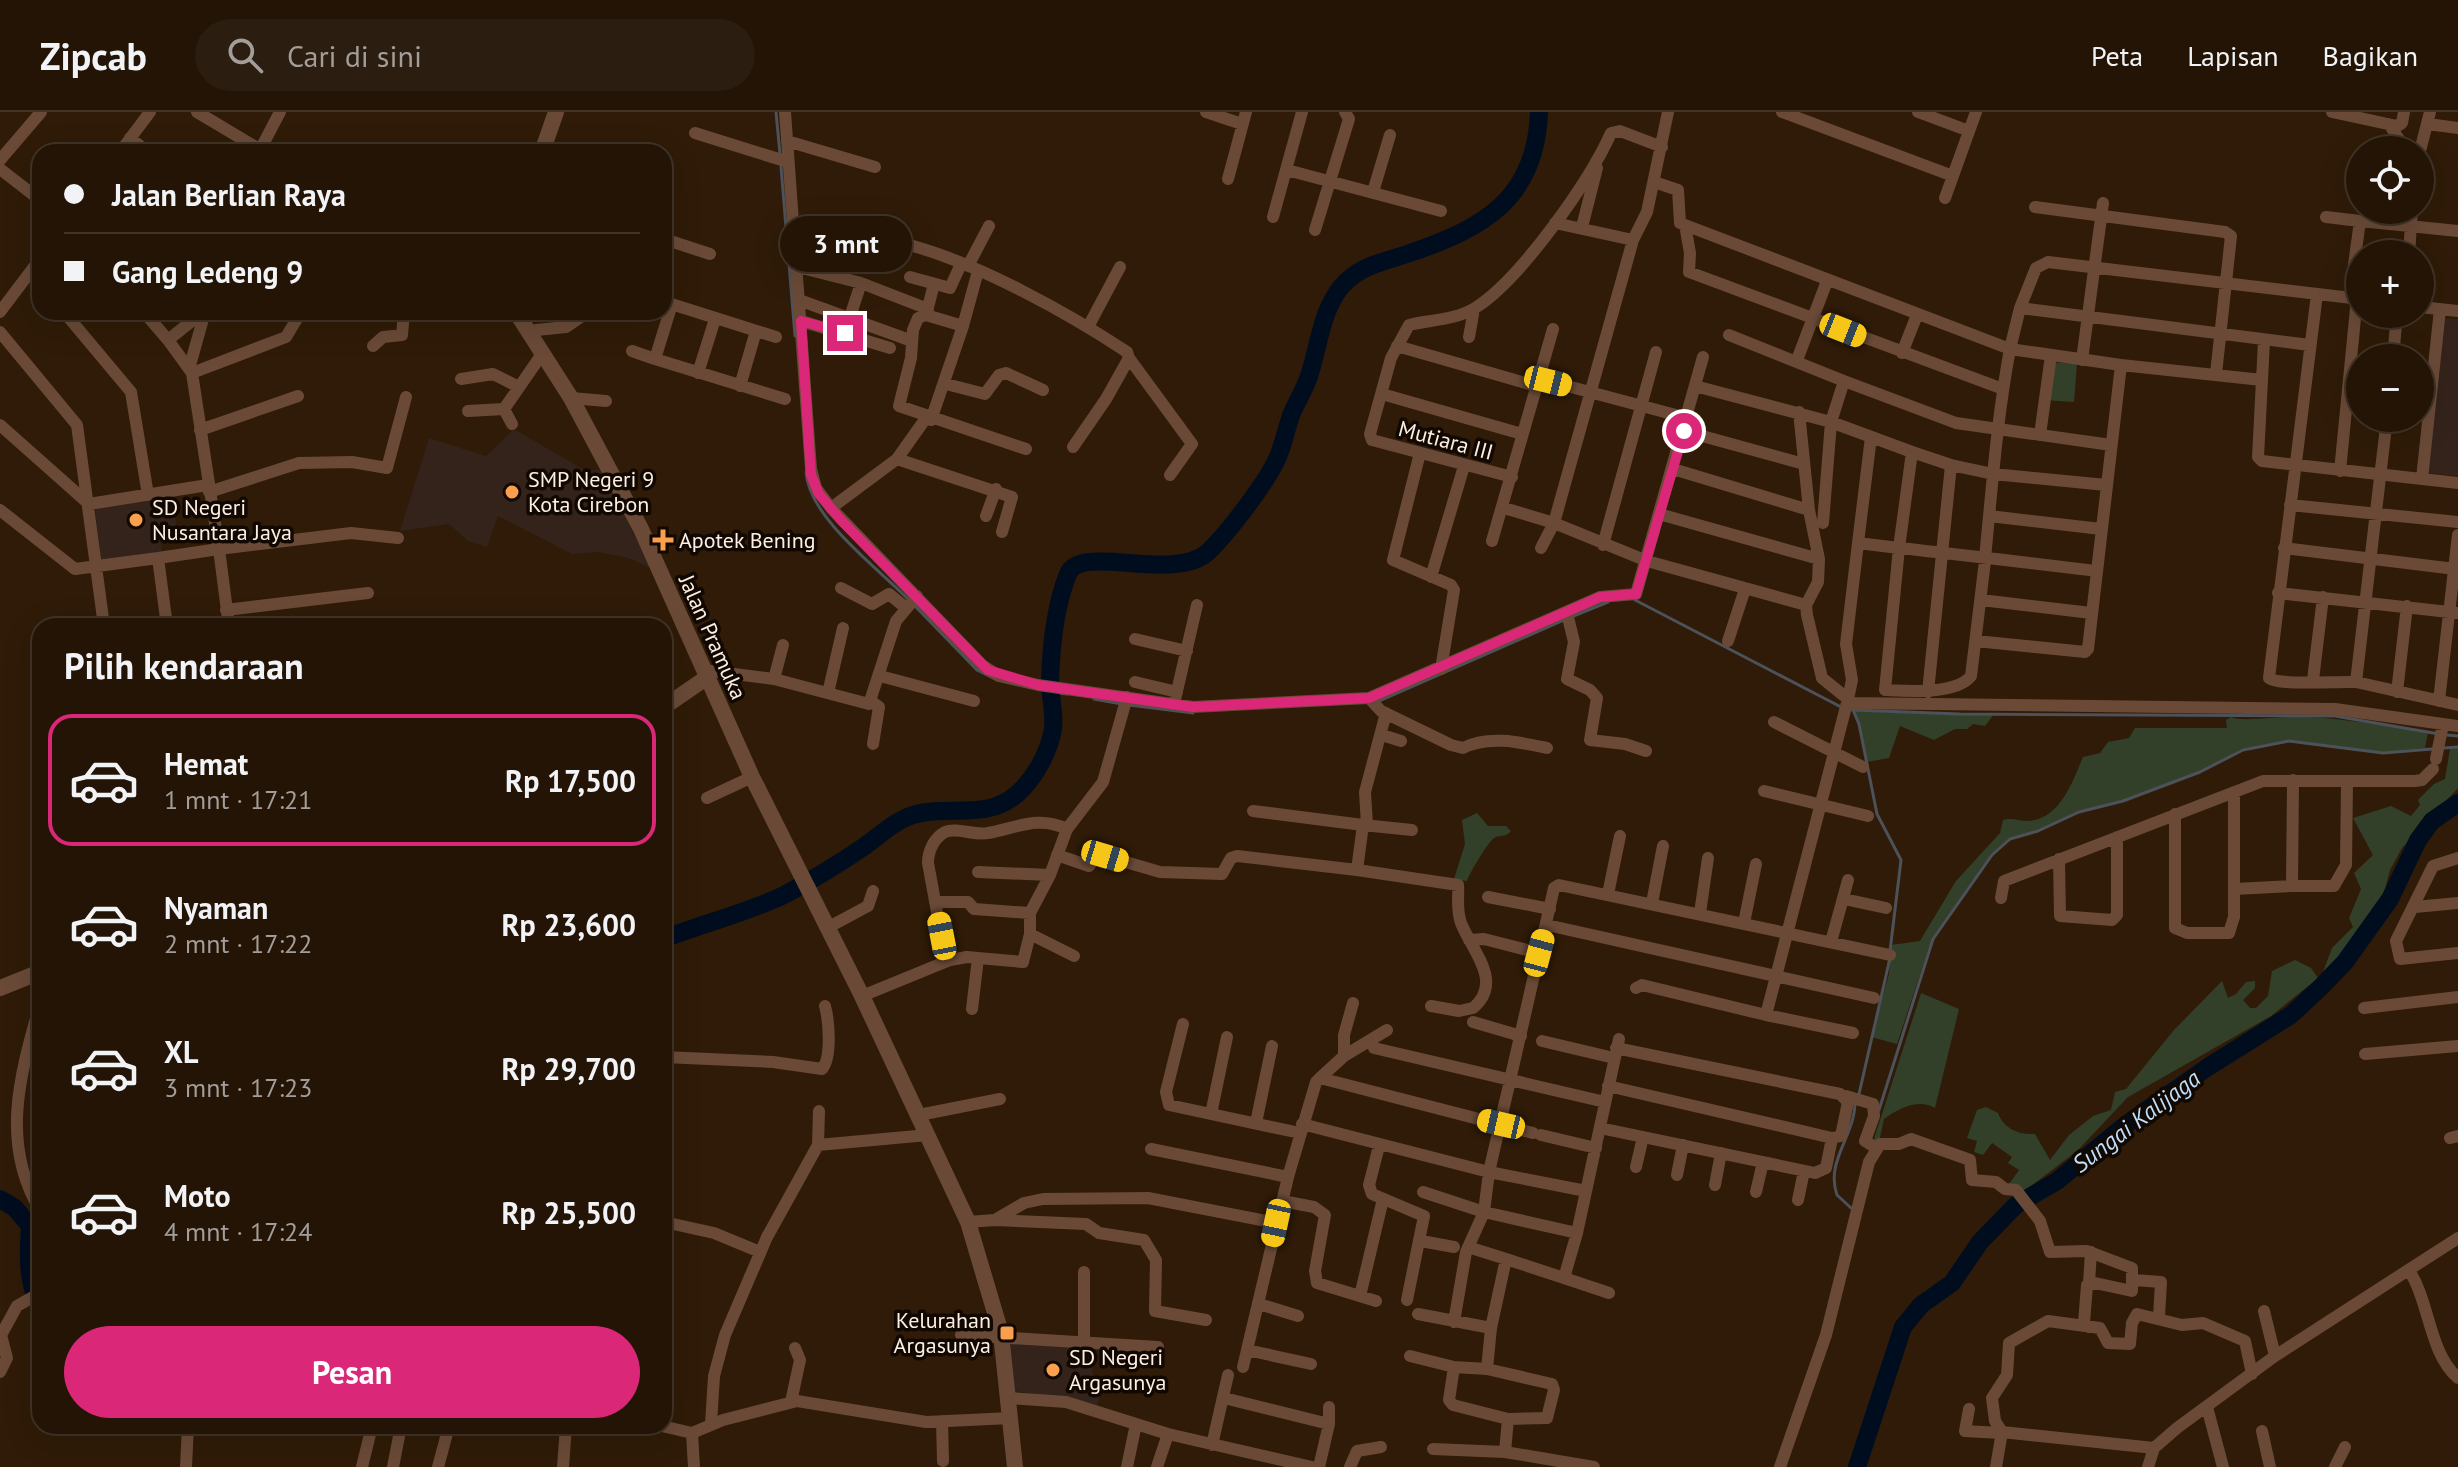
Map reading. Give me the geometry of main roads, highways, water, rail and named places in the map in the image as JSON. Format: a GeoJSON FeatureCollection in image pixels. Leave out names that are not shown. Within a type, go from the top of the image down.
{"type":"FeatureCollection","features":[{"type":"Feature","properties":{"kind":"waterway"},"geometry":{"type":"LineString","coordinates":[[776,112],[780,154]]}},
{"type":"Feature","properties":{"kind":"waterway"},"geometry":{"type":"LineString","coordinates":[[672,936],[786,894],[913,815],[993,807],[1024,788],[1045,755],[1051,738],[1053,641],[1068,574],[1076,565],[1090,562],[1173,564],[1193,561],[1208,552],[1246,507],[1277,459],[1292,413],[1309,376],[1329,307],[1341,287],[1363,269],[1459,234],[1500,207],[1516,189],[1528,168],[1536,142],[1539,112]]}},
{"type":"Feature","properties":{"kind":"waterway"},"geometry":{"type":"LineString","coordinates":[[781,167],[795,336]]}},
{"type":"Feature","properties":{"kind":"waterway"},"geometry":{"type":"LineString","coordinates":[[806,472],[810,489],[832,524],[909,600]]}},
{"type":"Feature","properties":{"kind":"waterway"},"geometry":{"type":"LineString","coordinates":[[1635,600],[1841,707]]}},
{"type":"Feature","properties":{"kind":"waterway"},"geometry":{"type":"LineString","coordinates":[[1571,617],[1608,602]]}},
{"type":"Feature","properties":{"kind":"waterway"},"geometry":{"type":"LineString","coordinates":[[914,605],[977,670],[997,680]]}},
{"type":"Feature","properties":{"kind":"waterway"},"geometry":{"type":"LineString","coordinates":[[1377,702],[1564,620]]}},
{"type":"Feature","properties":{"kind":"waterway"},"geometry":{"type":"LineString","coordinates":[[1047,692],[1067,694]]}},
{"type":"Feature","properties":{"kind":"waterway"},"geometry":{"type":"LineString","coordinates":[[1094,699],[1122,704]]}},
{"type":"Feature","properties":{"kind":"waterway"},"geometry":{"type":"LineString","coordinates":[[1129,705],[1193,713]]}},
{"type":"Feature","properties":{"kind":"waterway"},"geometry":{"type":"LineString","coordinates":[[1848,709],[1853,710],[1859,724],[1877,814],[1901,860],[1890,951]]}},
{"type":"Feature","properties":{"kind":"waterway"},"geometry":{"type":"LineString","coordinates":[[1853,710],[1960,714],[2335,716],[2439,734]]}},
{"type":"Feature","properties":{"kind":"waterway"},"geometry":{"type":"LineString","coordinates":[[2447,735],[2458,736]]}},
{"type":"Feature","properties":{"kind":"waterway"},"geometry":{"type":"LineString","coordinates":[[1879,1110],[1933,939],[1992,855],[2010,839],[2038,831],[2079,812],[2123,801],[2200,772],[2243,750],[2289,741],[2383,753],[2432,749]]}},
{"type":"Feature","properties":{"kind":"waterway"},"geometry":{"type":"LineString","coordinates":[[2444,748],[2458,747]]}},
{"type":"Feature","properties":{"kind":"waterway","name":"Sungai Kalijaga"},"geometry":{"type":"LineString","coordinates":[[1857,1467],[1903,1327],[1921,1305],[1952,1283],[1980,1242],[2016,1205],[2057,1181],[2128,1123],[2208,1067],[2291,1015],[2320,988],[2345,962],[2390,899],[2418,840],[2432,821],[2458,803]]}},
{"type":"Feature","properties":{"kind":"waterway"},"geometry":{"type":"LineString","coordinates":[[1859,1094],[1890,958]]}},
{"type":"Feature","properties":{"kind":"waterway"},"geometry":{"type":"LineString","coordinates":[[1851,1208],[1837,1195],[1834,1183],[1837,1160],[1854,1114],[1855,1102]]}},
{"type":"Feature","properties":{"kind":"waterway"},"geometry":{"type":"LineString","coordinates":[[0,1199],[15,1208],[30,1226],[29,1268],[32,1283]]}},
{"type":"Feature","properties":{"kind":"place","name":"SMP Negeri 9 Kota Cirebon"},"geometry":{"type":"Point","coordinates":[512,492]}},
{"type":"Feature","properties":{"kind":"place","name":"SD Negeri Nusantara Jaya"},"geometry":{"type":"Point","coordinates":[136,520]}},
{"type":"Feature","properties":{"kind":"place","name":"Apotek Bening"},"geometry":{"type":"Point","coordinates":[663,540]}},
{"type":"Feature","properties":{"kind":"place","name":"Kelurahan Argasunya"},"geometry":{"type":"Point","coordinates":[1007,1333]}},
{"type":"Feature","properties":{"kind":"place","name":"SD Negeri Argasunya"},"geometry":{"type":"Point","coordinates":[1053,1370]}}]}
